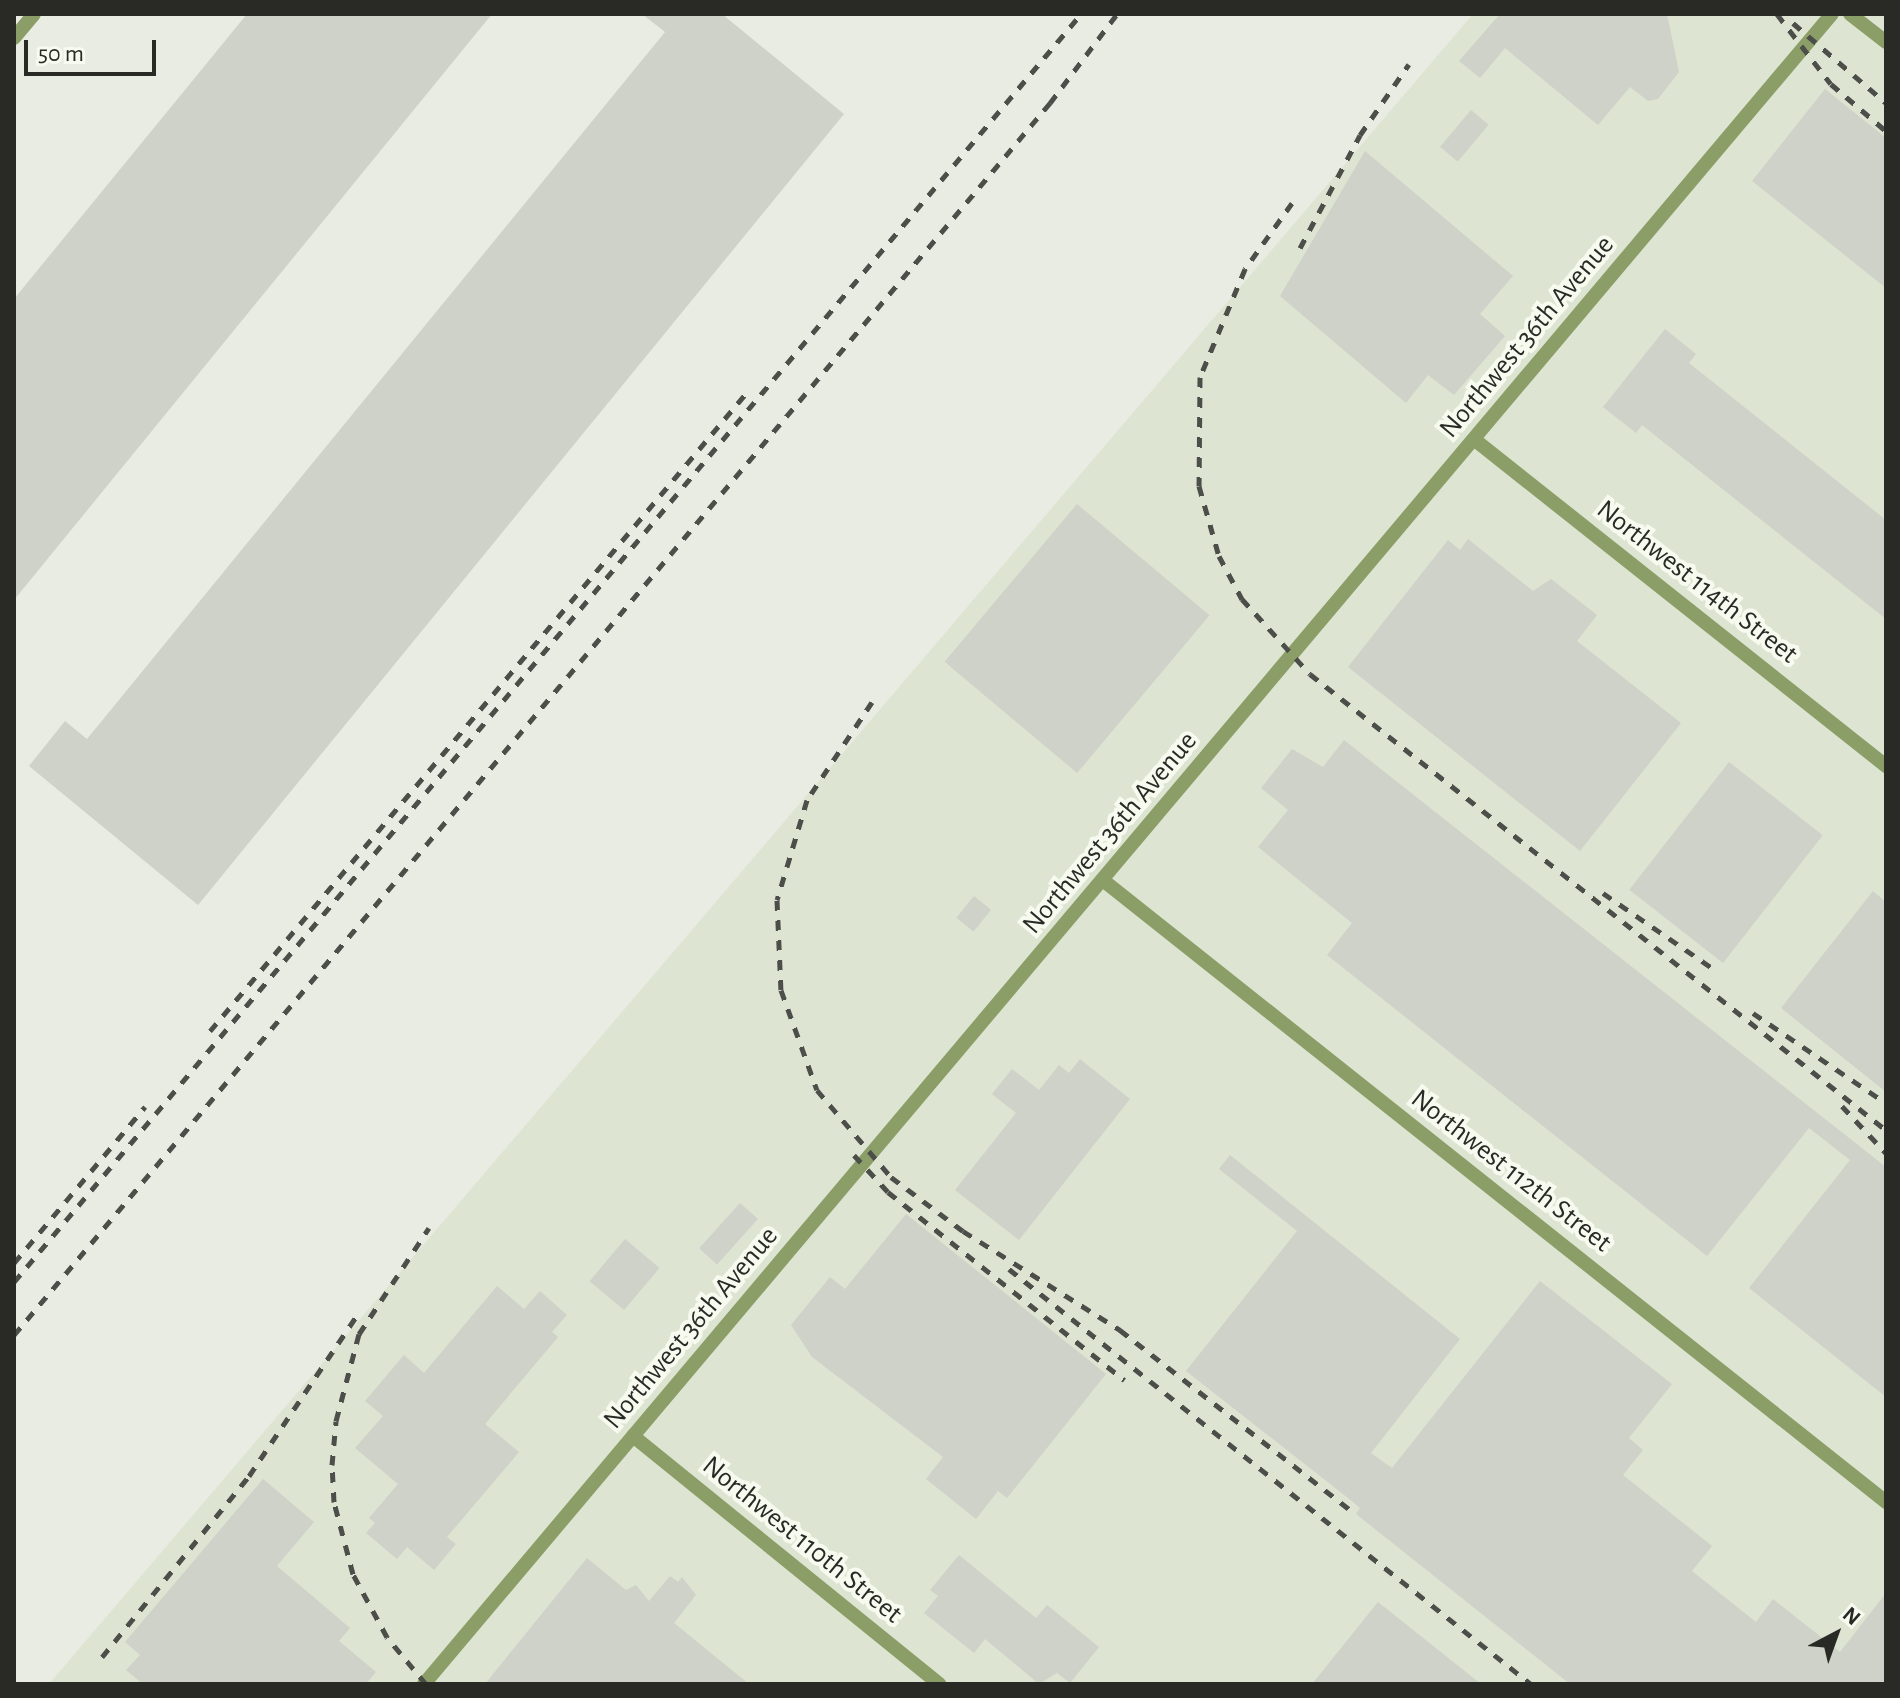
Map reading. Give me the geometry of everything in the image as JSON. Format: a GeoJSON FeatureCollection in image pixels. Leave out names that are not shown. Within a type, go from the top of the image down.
{"type":"FeatureCollection","features":[{"type":"Feature","properties":{"kind":"street"},"geometry":{"type":"LineString","coordinates":[[14,38],[34,14]]}},
{"type":"Feature","properties":{"kind":"street","name":"Northwest 36th Avenue"},"geometry":{"type":"LineString","coordinates":[[424,1684],[1832,14]]}},
{"type":"Feature","properties":{"kind":"street"},"geometry":{"type":"LineString","coordinates":[[1850,14],[1886,42]]}},
{"type":"Feature","properties":{"kind":"street","name":"Northwest 114th Street"},"geometry":{"type":"LineString","coordinates":[[1475,440],[1886,766]]}},
{"type":"Feature","properties":{"kind":"street","name":"Northwest 112th Street"},"geometry":{"type":"LineString","coordinates":[[1104,881],[1886,1502]]}},
{"type":"Feature","properties":{"kind":"street","name":"Northwest 110th Street"},"geometry":{"type":"LineString","coordinates":[[633,1436],[939,1684]]}},
{"type":"Feature","properties":{"kind":"shaded area"},"geometry":{"type":"Polygon","coordinates":[[[1473,14],[1886,14],[1886,1684],[49,1684],[1473,14]]]}},
{"type":"Feature","properties":{"kind":"building"},"geometry":{"type":"Polygon","coordinates":[[[247,14],[492,14],[14,600],[14,299],[247,14]]]}},
{"type":"Feature","properties":{"kind":"building"},"geometry":{"type":"Polygon","coordinates":[[[642,14],[722,14],[844,114],[198,905],[29,766],[65,721],[87,739],[665,32],[642,14]]]}},
{"type":"Feature","properties":{"kind":"building"},"geometry":{"type":"Polygon","coordinates":[[[1500,14],[1667,14],[1679,72],[1658,99],[1648,101],[1630,87],[1598,125],[1505,48],[1480,78],[1459,61],[1500,14]]]}},
{"type":"Feature","properties":{"kind":"building"},"geometry":{"type":"Polygon","coordinates":[[[1825,89],[1886,138],[1886,288],[1752,181],[1825,89]]]}},
{"type":"Feature","properties":{"kind":"building"},"geometry":{"type":"Polygon","coordinates":[[[1471,110],[1489,125],[1458,162],[1440,147],[1471,110]]]}},
{"type":"Feature","properties":{"kind":"building"},"geometry":{"type":"Polygon","coordinates":[[[1365,151],[1513,276],[1480,314],[1505,336],[1454,395],[1428,375],[1406,403],[1280,296],[1365,151]]]}},
{"type":"Feature","properties":{"kind":"building"},"geometry":{"type":"Polygon","coordinates":[[[1665,329],[1696,354],[1689,363],[1886,520],[1886,619],[1642,425],[1636,433],[1603,407],[1665,329]]]}},
{"type":"Feature","properties":{"kind":"building"},"geometry":{"type":"Polygon","coordinates":[[[1077,504],[1210,615],[1077,773],[945,662],[1077,504]]]}},
{"type":"Feature","properties":{"kind":"building"},"geometry":{"type":"Polygon","coordinates":[[[1468,539],[1533,591],[1551,579],[1597,615],[1577,641],[1681,723],[1580,851],[1348,667],[1448,540],[1460,550],[1468,539]]]}},
{"type":"Feature","properties":{"kind":"building"},"geometry":{"type":"Polygon","coordinates":[[[1344,740],[1886,1167],[1886,1397],[1749,1288],[1850,1160],[1809,1128],[1707,1256],[1327,955],[1352,923],[1258,847],[1288,810],[1261,788],[1292,749],[1323,767],[1344,740]]]}},
{"type":"Feature","properties":{"kind":"building"},"geometry":{"type":"Polygon","coordinates":[[[1729,762],[1823,835],[1723,963],[1629,890],[1729,762]]]}},
{"type":"Feature","properties":{"kind":"building"},"geometry":{"type":"Polygon","coordinates":[[[1873,891],[1886,902],[1886,1092],[1781,1008],[1873,891]]]}},
{"type":"Feature","properties":{"kind":"building"},"geometry":{"type":"Polygon","coordinates":[[[974,896],[991,910],[973,932],[956,918],[974,896]]]}},
{"type":"Feature","properties":{"kind":"building"},"geometry":{"type":"Polygon","coordinates":[[[1080,1059],[1130,1099],[1019,1240],[955,1190],[1016,1113],[992,1094],[1012,1069],[1039,1090],[1059,1065],[1069,1073],[1080,1059]]]}},
{"type":"Feature","properties":{"kind":"building"},"geometry":{"type":"Polygon","coordinates":[[[1230,1155],[1460,1339],[1371,1453],[1392,1468],[1540,1281],[1672,1384],[1629,1438],[1643,1450],[1623,1475],[1712,1546],[1692,1571],[1756,1622],[1773,1599],[1840,1652],[1886,1593],[1886,1684],[1570,1684],[1356,1514],[1360,1508],[1186,1371],[1297,1231],[1219,1169],[1230,1155]]]}},
{"type":"Feature","properties":{"kind":"building"},"geometry":{"type":"Polygon","coordinates":[[[740,1203],[758,1219],[717,1264],[699,1248],[740,1203]]]}},
{"type":"Feature","properties":{"kind":"building"},"geometry":{"type":"Polygon","coordinates":[[[906,1214],[1106,1374],[1007,1498],[998,1491],[976,1519],[926,1479],[943,1457],[812,1357],[791,1325],[830,1277],[845,1289],[906,1214]]]}},
{"type":"Feature","properties":{"kind":"building"},"geometry":{"type":"Polygon","coordinates":[[[625,1239],[659,1268],[624,1310],[590,1281],[625,1239]]]}},
{"type":"Feature","properties":{"kind":"building"},"geometry":{"type":"Polygon","coordinates":[[[497,1286],[524,1309],[540,1291],[567,1315],[552,1332],[558,1337],[485,1424],[519,1452],[447,1537],[456,1544],[434,1570],[407,1547],[397,1559],[366,1533],[375,1523],[369,1518],[398,1484],[355,1448],[383,1416],[365,1401],[404,1355],[424,1373],[497,1286]]]}},
{"type":"Feature","properties":{"kind":"building"},"geometry":{"type":"Polygon","coordinates":[[[263,1479],[314,1522],[277,1566],[350,1628],[339,1641],[376,1672],[366,1684],[143,1684],[126,1670],[140,1655],[125,1642],[263,1479]]]}},
{"type":"Feature","properties":{"kind":"building"},"geometry":{"type":"Polygon","coordinates":[[[959,1555],[1036,1618],[1047,1605],[1099,1647],[1070,1683],[1057,1673],[1039,1684],[985,1639],[974,1653],[924,1613],[938,1596],[930,1590],[959,1555]]]}},
{"type":"Feature","properties":{"kind":"building"},"geometry":{"type":"Polygon","coordinates":[[[587,1558],[626,1590],[636,1585],[649,1601],[670,1576],[678,1582],[682,1577],[696,1595],[674,1623],[749,1684],[485,1684],[587,1558]]]}},
{"type":"Feature","properties":{"kind":"building"},"geometry":{"type":"Polygon","coordinates":[[[1378,1602],[1481,1684],[1312,1684],[1378,1602]]]}},
{"type":"Feature","properties":{"kind":"railway"},"geometry":{"type":"LineString","coordinates":[[14,1282],[1081,14]]}},
{"type":"Feature","properties":{"kind":"railway"},"geometry":{"type":"LineString","coordinates":[[14,1335],[1050,103],[1117,14]]}},
{"type":"Feature","properties":{"kind":"railway"},"geometry":{"type":"LineString","coordinates":[[1777,14],[1831,84],[1886,131]]}},
{"type":"Feature","properties":{"kind":"railway"},"geometry":{"type":"LineString","coordinates":[[1793,23],[1886,103]]}},
{"type":"Feature","properties":{"kind":"railway"},"geometry":{"type":"LineString","coordinates":[[1300,248],[1360,135],[1409,64]]}},
{"type":"Feature","properties":{"kind":"railway"},"geometry":{"type":"LineString","coordinates":[[1292,203],[1245,269],[1200,377],[1199,486],[1219,556],[1242,599],[1310,674],[1886,1130]]}},
{"type":"Feature","properties":{"kind":"railway"},"geometry":{"type":"LineString","coordinates":[[210,1031],[748,391]]}},
{"type":"Feature","properties":{"kind":"railway"},"geometry":{"type":"LineString","coordinates":[[872,702],[807,800],[777,900],[781,990],[817,1090],[891,1177],[963,1231],[1120,1330],[1349,1509]]}},
{"type":"Feature","properties":{"kind":"railway"},"geometry":{"type":"LineString","coordinates":[[1603,893],[1715,970]]}},
{"type":"Feature","properties":{"kind":"railway"},"geometry":{"type":"LineString","coordinates":[[1753,1013],[1886,1103]]}},
{"type":"Feature","properties":{"kind":"railway"},"geometry":{"type":"LineString","coordinates":[[1842,1106],[1886,1153]]}},
{"type":"Feature","properties":{"kind":"railway"},"geometry":{"type":"LineString","coordinates":[[14,1263],[145,1107]]}},
{"type":"Feature","properties":{"kind":"railway"},"geometry":{"type":"LineString","coordinates":[[854,1155],[888,1192],[1124,1380]]}},
{"type":"Feature","properties":{"kind":"railway"},"geometry":{"type":"LineString","coordinates":[[426,1684],[387,1637],[353,1574],[334,1502],[332,1465],[336,1421],[359,1334],[429,1228]]}},
{"type":"Feature","properties":{"kind":"railway"},"geometry":{"type":"LineString","coordinates":[[1009,1269],[1531,1684]]}},
{"type":"Feature","properties":{"kind":"railway"},"geometry":{"type":"LineString","coordinates":[[102,1657],[249,1476],[359,1312]]}}]}
